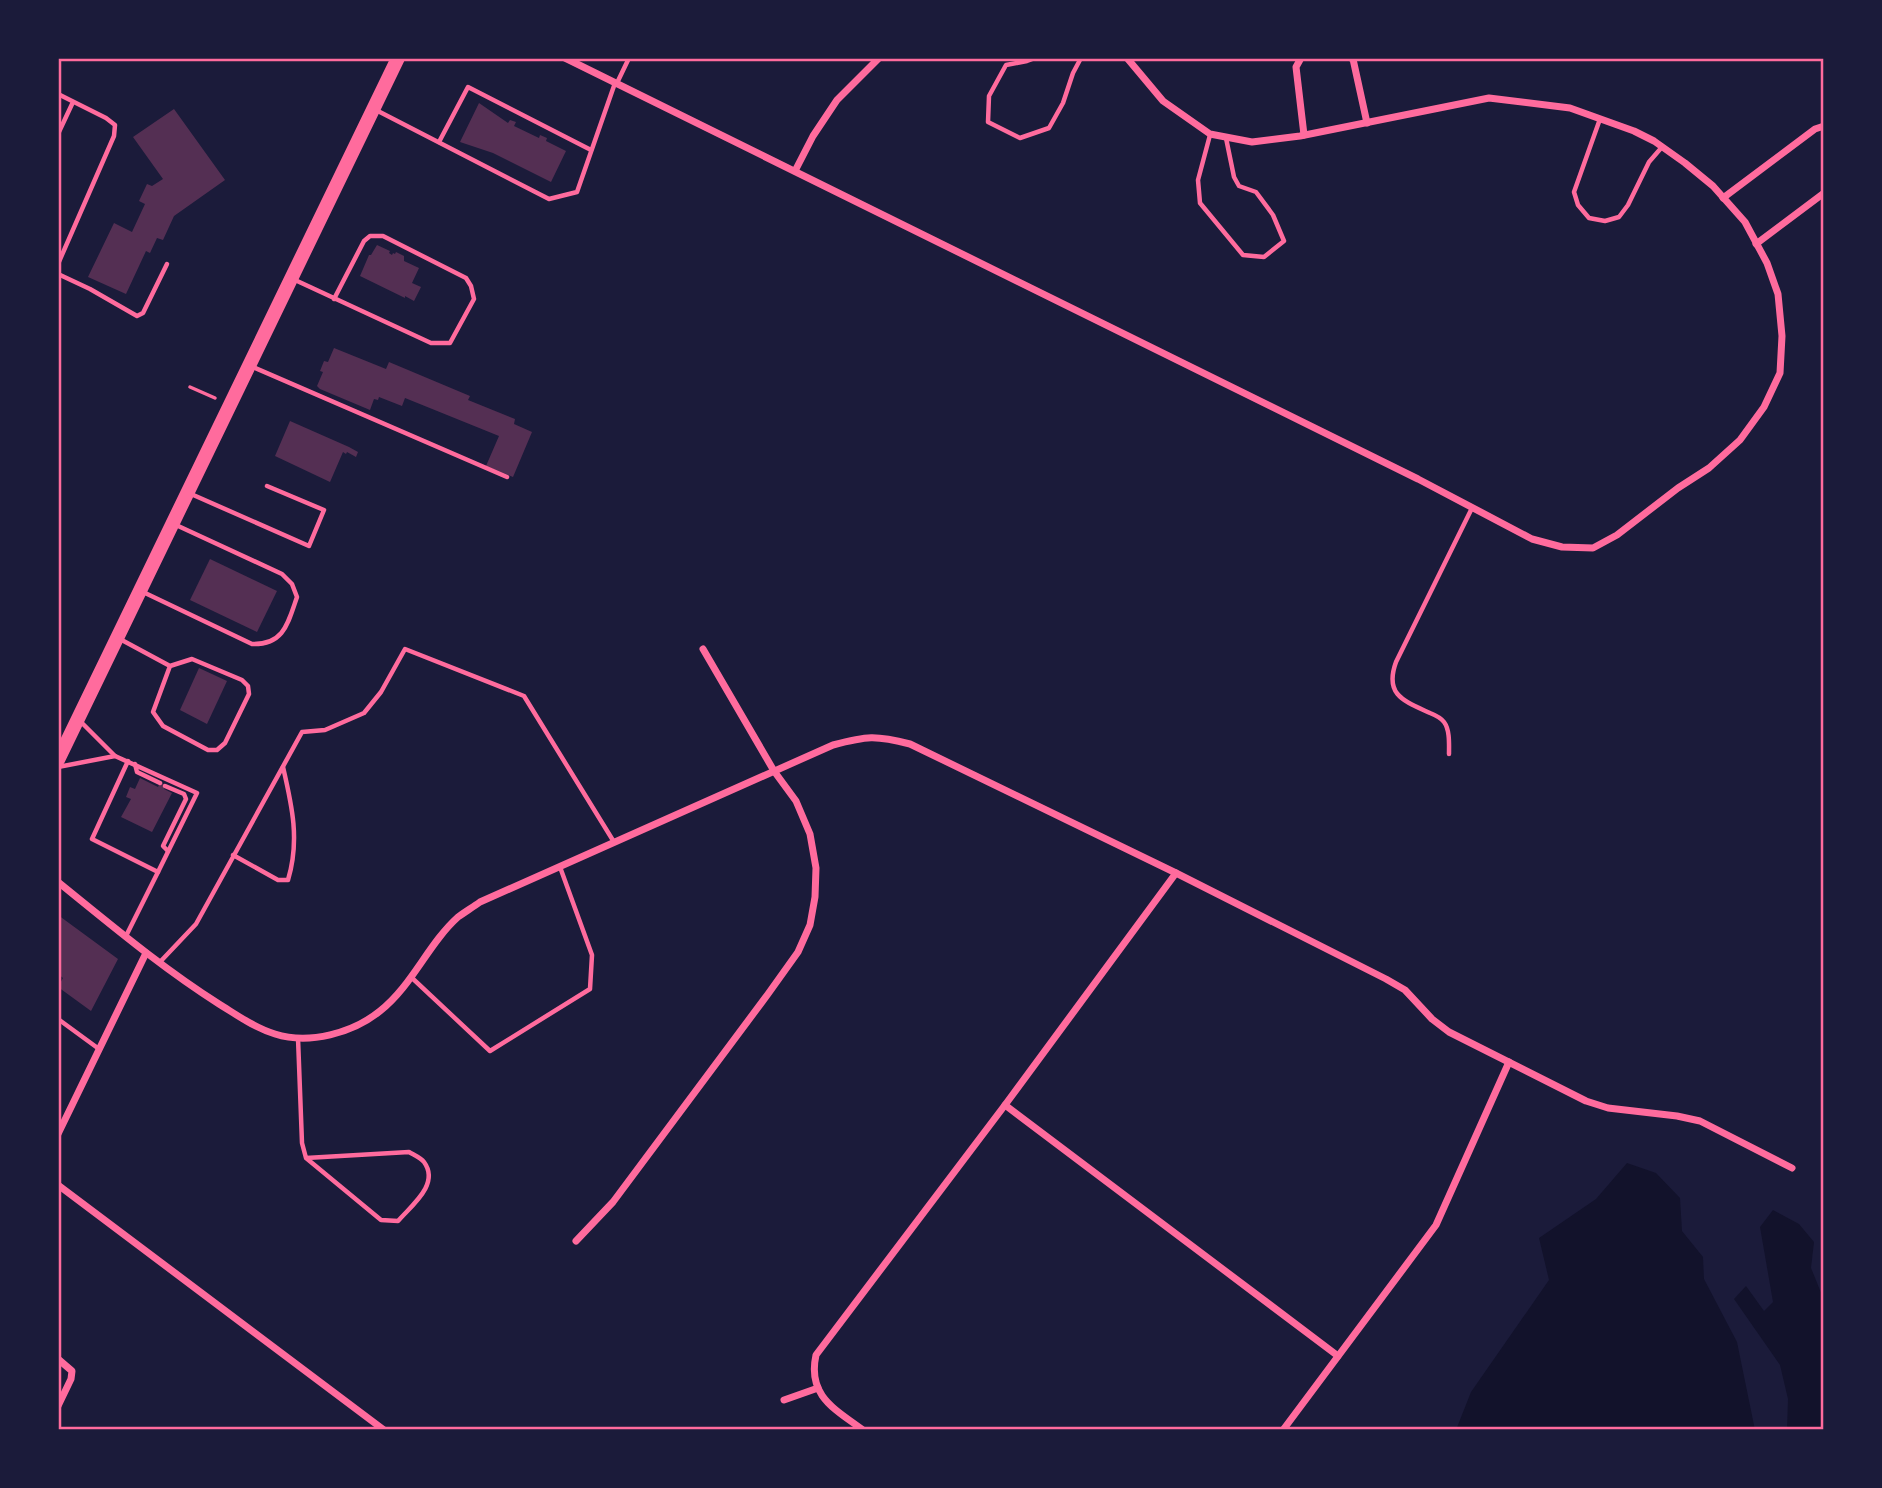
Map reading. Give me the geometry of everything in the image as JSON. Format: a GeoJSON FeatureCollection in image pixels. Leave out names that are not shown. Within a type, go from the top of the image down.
{"type":"FeatureCollection","features":[{"type":"Feature","properties":{"kind":"main road"},"geometry":{"type":"LineString","coordinates":[[58,760],[398,58]]}},
{"type":"Feature","properties":{"kind":"street"},"geometry":{"type":"LineString","coordinates":[[565,58],[1418,479],[1532,539],[1562,547],[1593,548],[1617,535],[1709,468],[1740,440],[1764,407],[1780,373],[1782,336],[1778,294],[1767,263],[1745,222],[1713,186],[1685,163],[1634,131],[1570,108],[1489,98],[1304,135],[1252,142],[1210,134],[1163,101],[1127,58]]}},
{"type":"Feature","properties":{"kind":"street"},"geometry":{"type":"LineString","coordinates":[[795,171],[813,136],[837,100],[878,58]]}},
{"type":"Feature","properties":{"kind":"street"},"geometry":{"type":"LineString","coordinates":[[1301,58],[1296,67],[1304,135]]}},
{"type":"Feature","properties":{"kind":"street"},"geometry":{"type":"LineString","coordinates":[[1351,58],[1367,123]]}},
{"type":"Feature","properties":{"kind":"street"},"geometry":{"type":"LineString","coordinates":[[1723,198],[1815,129],[1824,126]]}},
{"type":"Feature","properties":{"kind":"street"},"geometry":{"type":"LineString","coordinates":[[1756,244],[1824,193]]}},
{"type":"Feature","properties":{"kind":"street"},"geometry":{"type":"LineString","coordinates":[[576,1241],[612,1202],[768,994],[798,952],[810,925],[816,868],[810,834],[796,802],[774,771],[703,649]]}},
{"type":"Feature","properties":{"kind":"street"},"geometry":{"type":"LineString","coordinates":[[58,882],[146,953],[197,990],[253,1024],[276,1035],[303,1038],[335,1034],[359,1025],[381,1011],[458,918],[480,902],[833,745],[864,737],[886,737],[910,744],[1177,873],[1386,979],[1405,990],[1432,1019],[1449,1032],[1586,1101],[1608,1108],[1699,1121],[1792,1168]]}},
{"type":"Feature","properties":{"kind":"street"},"geometry":{"type":"LineString","coordinates":[[863,1430],[824,1401],[813,1369],[816,1355],[1177,873]]}},
{"type":"Feature","properties":{"kind":"street"},"geometry":{"type":"LineString","coordinates":[[58,1133],[146,953]]}},
{"type":"Feature","properties":{"kind":"street"},"geometry":{"type":"LineString","coordinates":[[1283,1430],[1436,1225],[1509,1062]]}},
{"type":"Feature","properties":{"kind":"street"},"geometry":{"type":"LineString","coordinates":[[1004,1105],[1338,1356]]}},
{"type":"Feature","properties":{"kind":"street"},"geometry":{"type":"LineString","coordinates":[[58,1185],[384,1430]]}},
{"type":"Feature","properties":{"kind":"street"},"geometry":{"type":"LineString","coordinates":[[58,1359],[72,1371],[58,1406]]}},
{"type":"Feature","properties":{"kind":"street"},"geometry":{"type":"LineString","coordinates":[[784,1400],[818,1388]]}},
{"type":"Feature","properties":{"kind":"lane"},"geometry":{"type":"LineString","coordinates":[[374,108],[549,199],[577,192],[616,83],[629,58]]}},
{"type":"Feature","properties":{"kind":"lane"},"geometry":{"type":"LineString","coordinates":[[1035,58],[1006,65],[989,96],[988,122],[1020,138],[1049,128],[1082,58]]}},
{"type":"Feature","properties":{"kind":"lane"},"geometry":{"type":"LineString","coordinates":[[439,142],[468,87],[592,150]]}},
{"type":"Feature","properties":{"kind":"lane"},"geometry":{"type":"LineString","coordinates":[[58,94],[115,125],[114,136],[58,264]]}},
{"type":"Feature","properties":{"kind":"lane"},"geometry":{"type":"LineString","coordinates":[[58,134],[73,102]]}},
{"type":"Feature","properties":{"kind":"lane"},"geometry":{"type":"LineString","coordinates":[[1600,119],[1574,192],[1578,205],[1589,218],[1605,221],[1619,217],[1628,205],[1649,162],[1662,147]]}},
{"type":"Feature","properties":{"kind":"lane"},"geometry":{"type":"LineString","coordinates":[[1210,134],[1198,180],[1200,203],[1243,255],[1264,257],[1284,241],[1273,215],[1256,192],[1239,186],[1234,177],[1226,138]]}},
{"type":"Feature","properties":{"kind":"lane"},"geometry":{"type":"LineString","coordinates":[[291,278],[334,299],[431,344],[450,344],[474,299],[466,278],[383,236],[370,236],[364,241],[334,299]]}},
{"type":"Feature","properties":{"kind":"lane"},"geometry":{"type":"LineString","coordinates":[[58,274],[137,316],[143,313],[167,264]]}},
{"type":"Feature","properties":{"kind":"lane"},"geometry":{"type":"LineString","coordinates":[[249,365],[508,477]]}},
{"type":"Feature","properties":{"kind":"lane"},"geometry":{"type":"LineString","coordinates":[[187,493],[309,547],[324,510],[267,486]]}},
{"type":"Feature","properties":{"kind":"lane"},"geometry":{"type":"LineString","coordinates":[[1449,754],[1450,740],[1445,723],[1398,695],[1392,685],[1391,676],[1472,508]]}},
{"type":"Feature","properties":{"kind":"lane"},"geometry":{"type":"LineString","coordinates":[[140,591],[252,644],[265,645],[276,639],[284,629],[297,597],[292,584],[282,575],[173,523]]}},
{"type":"Feature","properties":{"kind":"lane"},"geometry":{"type":"LineString","coordinates":[[117,638],[170,666],[192,659],[242,680],[248,686],[249,694],[225,743],[217,750],[208,750],[163,726],[153,712],[170,666]]}},
{"type":"Feature","properties":{"kind":"lane"},"geometry":{"type":"LineString","coordinates":[[160,963],[196,924],[302,732],[325,730],[363,713],[381,692],[405,649],[524,696],[614,842]]}},
{"type":"Feature","properties":{"kind":"lane"},"geometry":{"type":"LineString","coordinates":[[78,719],[115,756],[197,793],[126,936]]}},
{"type":"Feature","properties":{"kind":"lane"},"geometry":{"type":"LineString","coordinates":[[58,767],[115,756]]}},
{"type":"Feature","properties":{"kind":"lane"},"geometry":{"type":"LineString","coordinates":[[128,761],[92,839],[158,872]]}},
{"type":"Feature","properties":{"kind":"lane"},"geometry":{"type":"LineString","coordinates":[[135,764],[137,772],[184,794],[186,799],[163,846],[168,851]]}},
{"type":"Feature","properties":{"kind":"lane"},"geometry":{"type":"LineString","coordinates":[[233,855],[278,880],[288,880],[293,863],[293,813],[283,766]]}},
{"type":"Feature","properties":{"kind":"lane"},"geometry":{"type":"LineString","coordinates":[[411,977],[490,1051],[590,989],[592,956],[560,866]]}},
{"type":"Feature","properties":{"kind":"lane"},"geometry":{"type":"LineString","coordinates":[[58,1019],[99,1049]]}},
{"type":"Feature","properties":{"kind":"lane"},"geometry":{"type":"LineString","coordinates":[[298,1037],[302,1143],[306,1158],[381,1220],[398,1221],[427,1188],[430,1176],[423,1161],[409,1152],[306,1158]]}},
{"type":"Feature","properties":{"kind":"path"},"geometry":{"type":"LineString","coordinates":[[190,387],[230,404]]}},
{"type":"Feature","properties":{"kind":"shaded area"},"geometry":{"type":"Polygon","coordinates":[[[1627,1163],[1656,1173],[1680,1198],[1682,1231],[1703,1257],[1704,1279],[1737,1342],[1755,1430],[1456,1430],[1471,1392],[1549,1280],[1539,1238],[1596,1199],[1627,1163]]]}},
{"type":"Feature","properties":{"kind":"shaded area"},"geometry":{"type":"Polygon","coordinates":[[[1773,1210],[1799,1224],[1814,1242],[1811,1268],[1824,1300],[1824,1430],[1787,1430],[1788,1399],[1780,1365],[1734,1299],[1746,1286],[1764,1311],[1773,1302],[1760,1227],[1773,1210]]]}},
{"type":"Feature","properties":{"kind":"building"},"geometry":{"type":"Polygon","coordinates":[[[479,103],[508,123],[510,120],[516,122],[514,126],[539,138],[540,135],[547,138],[546,141],[566,151],[551,182],[493,153],[460,142],[479,103]]]}},
{"type":"Feature","properties":{"kind":"building"},"geometry":{"type":"Polygon","coordinates":[[[174,109],[225,180],[174,216],[163,240],[157,238],[150,253],[146,251],[126,294],[88,277],[114,223],[132,232],[145,204],[139,201],[147,184],[152,186],[163,179],[133,137],[174,109]]]}},
{"type":"Feature","properties":{"kind":"building"},"geometry":{"type":"Polygon","coordinates":[[[377,245],[390,251],[392,255],[396,252],[404,256],[404,261],[419,268],[412,283],[421,287],[414,301],[360,276],[369,255],[377,245]]]}},
{"type":"Feature","properties":{"kind":"building"},"geometry":{"type":"Polygon","coordinates":[[[334,348],[386,369],[389,362],[470,396],[468,400],[515,419],[514,424],[532,432],[513,477],[486,466],[499,436],[405,398],[402,406],[379,397],[378,400],[374,399],[370,410],[320,389],[317,386],[323,372],[320,371],[324,361],[328,362],[334,348]]]}},
{"type":"Feature","properties":{"kind":"building"},"geometry":{"type":"Polygon","coordinates":[[[290,421],[349,447],[358,452],[356,457],[343,452],[330,482],[275,456],[290,421]]]}},
{"type":"Feature","properties":{"kind":"building"},"geometry":{"type":"Polygon","coordinates":[[[210,559],[277,591],[257,632],[190,600],[210,559]]]}},
{"type":"Feature","properties":{"kind":"building"},"geometry":{"type":"Polygon","coordinates":[[[199,668],[227,681],[207,724],[180,710],[199,668]]]}},
{"type":"Feature","properties":{"kind":"building"},"geometry":{"type":"Polygon","coordinates":[[[140,778],[158,787],[160,782],[166,785],[164,789],[172,793],[152,832],[121,817],[131,799],[126,797],[130,787],[135,789],[140,778]]]}},
{"type":"Feature","properties":{"kind":"building"},"geometry":{"type":"Polygon","coordinates":[[[58,915],[118,959],[91,1011],[58,987],[63,978],[58,974],[58,915]]]}}]}
